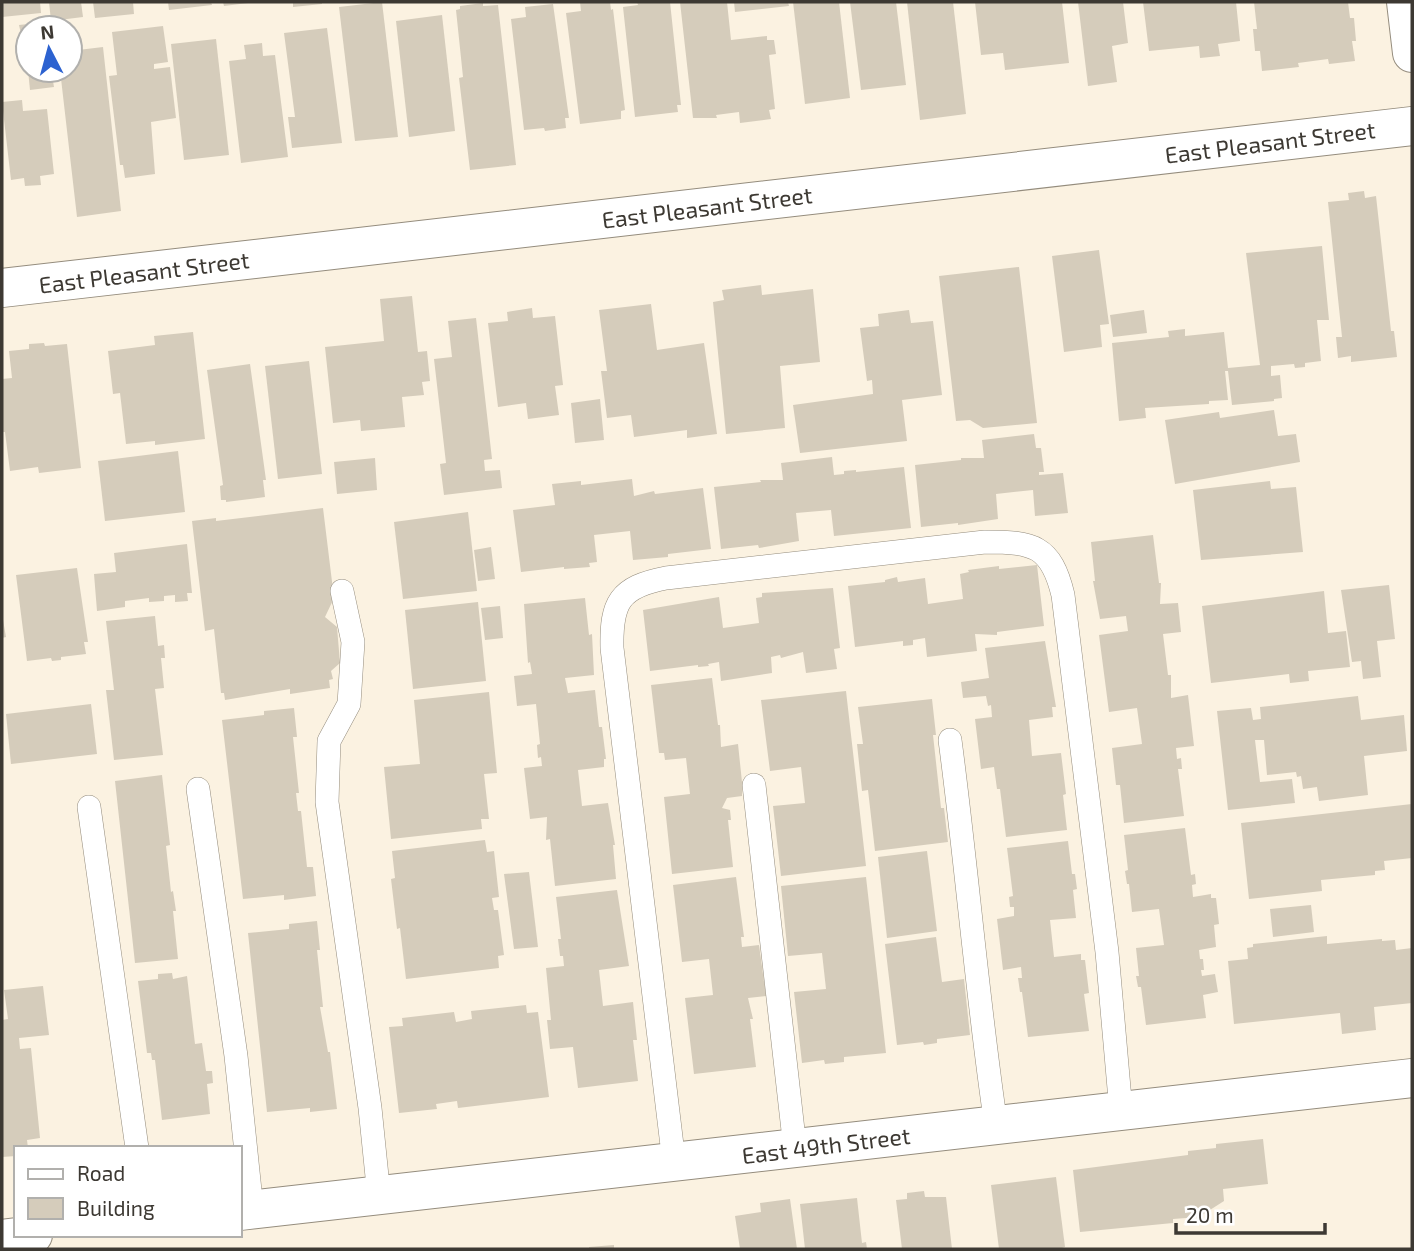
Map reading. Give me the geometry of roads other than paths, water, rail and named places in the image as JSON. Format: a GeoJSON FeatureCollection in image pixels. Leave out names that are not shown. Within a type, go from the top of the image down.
{"type":"FeatureCollection","features":[{"type":"Feature","properties":{"kind":"street"},"geometry":{"type":"LineString","coordinates":[[1406,2],[1412,53]]}},
{"type":"Feature","properties":{"kind":"street","name":"East Pleasant Street"},"geometry":{"type":"LineString","coordinates":[[2,288],[1412,126]]}},
{"type":"Feature","properties":{"kind":"street","name":"East 49th Street"},"geometry":{"type":"LineString","coordinates":[[246,1211],[1412,1078]]}},
{"type":"Feature","properties":{"kind":"lane"},"geometry":{"type":"LineString","coordinates":[[674,1162],[612,637],[616,605],[628,592],[649,581],[666,578],[985,542],[1030,545],[1044,554],[1057,570],[1063,595],[1107,952],[1121,1111]]}},
{"type":"Feature","properties":{"kind":"lane"},"geometry":{"type":"LineString","coordinates":[[342,591],[353,642],[349,704],[329,741],[327,802],[370,1108],[379,1196]]}},
{"type":"Feature","properties":{"kind":"lane"},"geometry":{"type":"LineString","coordinates":[[950,740],[967,869],[982,1028],[996,1125]]}},
{"type":"Feature","properties":{"kind":"lane"},"geometry":{"type":"LineString","coordinates":[[754,785],[795,1148]]}},
{"type":"Feature","properties":{"kind":"lane"},"geometry":{"type":"LineString","coordinates":[[198,789],[236,1056],[242,1146]]}},
{"type":"Feature","properties":{"kind":"lane"},"geometry":{"type":"LineString","coordinates":[[89,807],[137,1146]]}},
{"type":"Feature","properties":{"kind":"lane"},"geometry":{"type":"LineString","coordinates":[[242,1149],[246,1211]]}}]}
